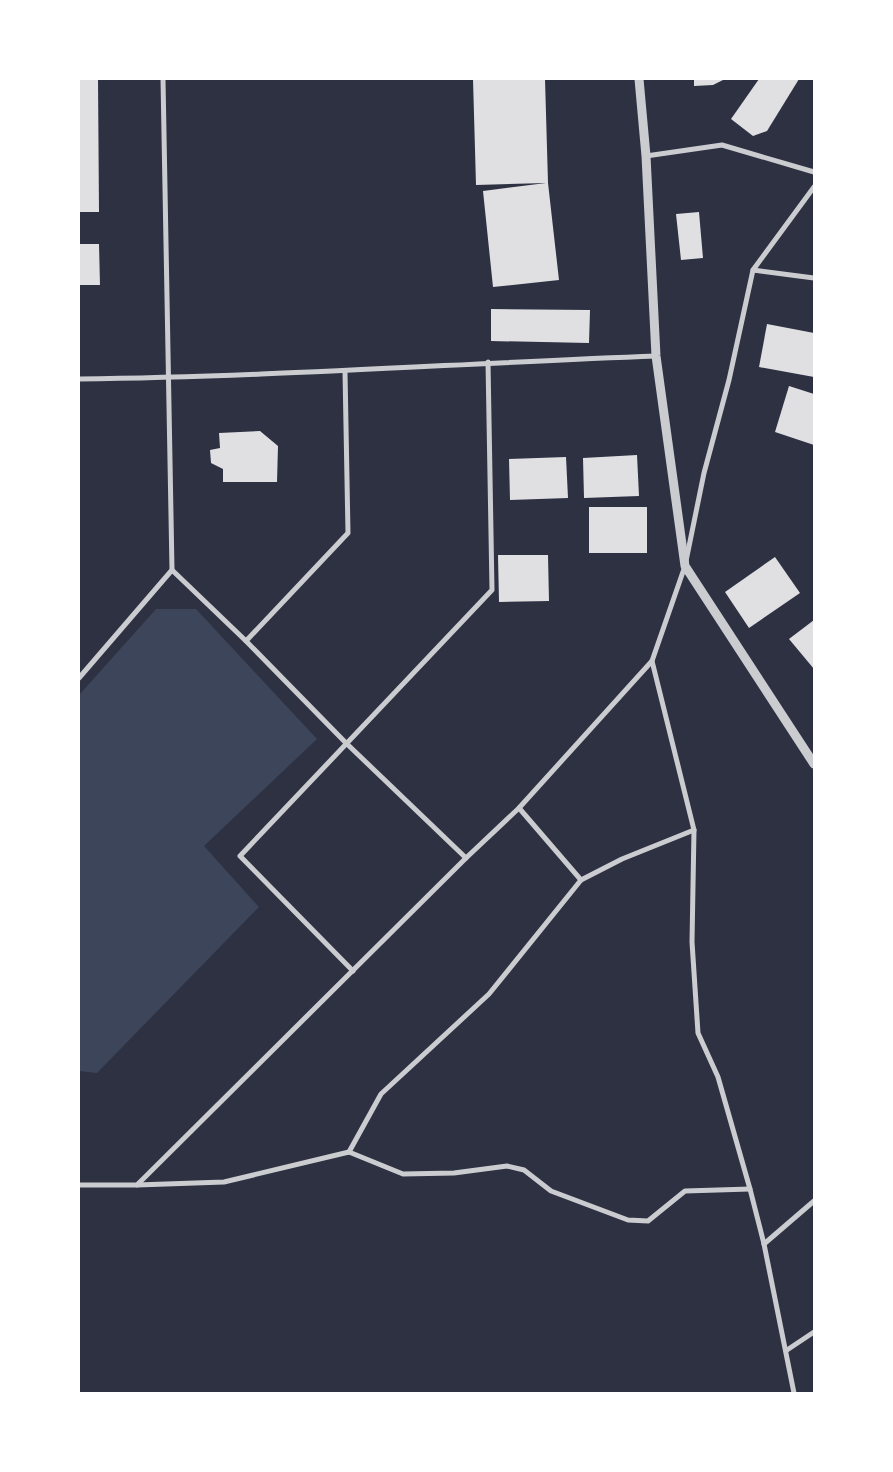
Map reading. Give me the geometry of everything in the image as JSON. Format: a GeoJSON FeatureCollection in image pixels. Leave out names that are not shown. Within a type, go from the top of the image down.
{"type":"FeatureCollection","features":[{"type":"Feature","properties":{"kind":"street"},"geometry":{"type":"LineString","coordinates":[[79,678],[172,570],[163,79]]}},
{"type":"Feature","properties":{"kind":"street"},"geometry":{"type":"LineString","coordinates":[[639,79],[646,156],[656,356],[685,566],[814,764]]}},
{"type":"Feature","properties":{"kind":"street"},"geometry":{"type":"LineString","coordinates":[[646,156],[722,145],[814,172]]}},
{"type":"Feature","properties":{"kind":"street"},"geometry":{"type":"LineString","coordinates":[[137,1184],[466,858],[519,808],[652,661],[685,566],[704,473],[729,380],[754,270],[814,188]]}},
{"type":"Feature","properties":{"kind":"street"},"geometry":{"type":"LineString","coordinates":[[754,270],[814,278]]}},
{"type":"Feature","properties":{"kind":"street"},"geometry":{"type":"LineString","coordinates":[[79,379],[345,372],[488,362],[656,356]]}},
{"type":"Feature","properties":{"kind":"street"},"geometry":{"type":"LineString","coordinates":[[353,971],[240,856],[492,590],[488,362]]}},
{"type":"Feature","properties":{"kind":"street"},"geometry":{"type":"LineString","coordinates":[[246,641],[348,533],[345,372]]}},
{"type":"Feature","properties":{"kind":"street"},"geometry":{"type":"LineString","coordinates":[[172,570],[246,641],[346,743],[466,858]]}},
{"type":"Feature","properties":{"kind":"street"},"geometry":{"type":"LineString","coordinates":[[652,661],[694,830],[692,942],[698,1033],[718,1077],[750,1189],[764,1244],[794,1393]]}},
{"type":"Feature","properties":{"kind":"street"},"geometry":{"type":"LineString","coordinates":[[519,808],[581,880]]}},
{"type":"Feature","properties":{"kind":"street"},"geometry":{"type":"LineString","coordinates":[[349,1152],[381,1094],[489,994],[581,880],[622,859],[694,830]]}},
{"type":"Feature","properties":{"kind":"street"},"geometry":{"type":"LineString","coordinates":[[79,1185],[224,1182],[349,1152],[403,1174],[454,1173],[507,1166],[524,1170],[551,1191],[628,1220],[648,1221],[685,1191],[750,1189]]}},
{"type":"Feature","properties":{"kind":"street"},"geometry":{"type":"LineString","coordinates":[[764,1244],[814,1201]]}},
{"type":"Feature","properties":{"kind":"street"},"geometry":{"type":"LineString","coordinates":[[786,1350],[814,1332]]}},
{"type":"Feature","properties":{"kind":"shaded area"},"geometry":{"type":"Polygon","coordinates":[[[156,609],[196,609],[317,739],[204,846],[259,907],[97,1073],[79,1071],[79,695],[156,609]]]}},
{"type":"Feature","properties":{"kind":"building"},"geometry":{"type":"Polygon","coordinates":[[[79,79],[98,79],[99,212],[79,212],[79,79]]]}},
{"type":"Feature","properties":{"kind":"building"},"geometry":{"type":"Polygon","coordinates":[[[473,79],[545,79],[548,183],[559,280],[493,287],[483,191],[546,183],[476,185],[473,79]]]}},
{"type":"Feature","properties":{"kind":"building"},"geometry":{"type":"Polygon","coordinates":[[[694,79],[725,79],[713,85],[694,86],[694,79]]]}},
{"type":"Feature","properties":{"kind":"building"},"geometry":{"type":"Polygon","coordinates":[[[759,79],[799,79],[767,131],[753,136],[731,119],[759,79]]]}},
{"type":"Feature","properties":{"kind":"building"},"geometry":{"type":"Polygon","coordinates":[[[699,212],[703,258],[681,260],[676,214],[699,212]]]}},
{"type":"Feature","properties":{"kind":"building"},"geometry":{"type":"Polygon","coordinates":[[[79,244],[99,244],[100,285],[79,285],[79,244]]]}},
{"type":"Feature","properties":{"kind":"building"},"geometry":{"type":"Polygon","coordinates":[[[491,309],[590,310],[589,343],[491,341],[491,309]]]}},
{"type":"Feature","properties":{"kind":"building"},"geometry":{"type":"Polygon","coordinates":[[[767,324],[814,333],[814,377],[759,367],[767,324]]]}},
{"type":"Feature","properties":{"kind":"building"},"geometry":{"type":"Polygon","coordinates":[[[789,386],[814,394],[814,445],[775,432],[789,386]]]}},
{"type":"Feature","properties":{"kind":"building"},"geometry":{"type":"Polygon","coordinates":[[[260,431],[278,446],[277,482],[223,482],[223,469],[211,463],[210,450],[220,448],[219,433],[260,431]]]}},
{"type":"Feature","properties":{"kind":"building"},"geometry":{"type":"Polygon","coordinates":[[[637,455],[639,496],[584,498],[583,458],[637,455]]]}},
{"type":"Feature","properties":{"kind":"building"},"geometry":{"type":"Polygon","coordinates":[[[566,457],[568,498],[510,500],[509,459],[566,457]]]}},
{"type":"Feature","properties":{"kind":"building"},"geometry":{"type":"Polygon","coordinates":[[[589,507],[647,507],[647,553],[589,553],[589,507]]]}},
{"type":"Feature","properties":{"kind":"building"},"geometry":{"type":"Polygon","coordinates":[[[498,555],[548,555],[549,601],[499,602],[498,555]]]}},
{"type":"Feature","properties":{"kind":"building"},"geometry":{"type":"Polygon","coordinates":[[[775,557],[800,593],[749,628],[725,592],[775,557]]]}},
{"type":"Feature","properties":{"kind":"building"},"geometry":{"type":"Polygon","coordinates":[[[814,620],[814,669],[789,639],[814,620]]]}}]}
